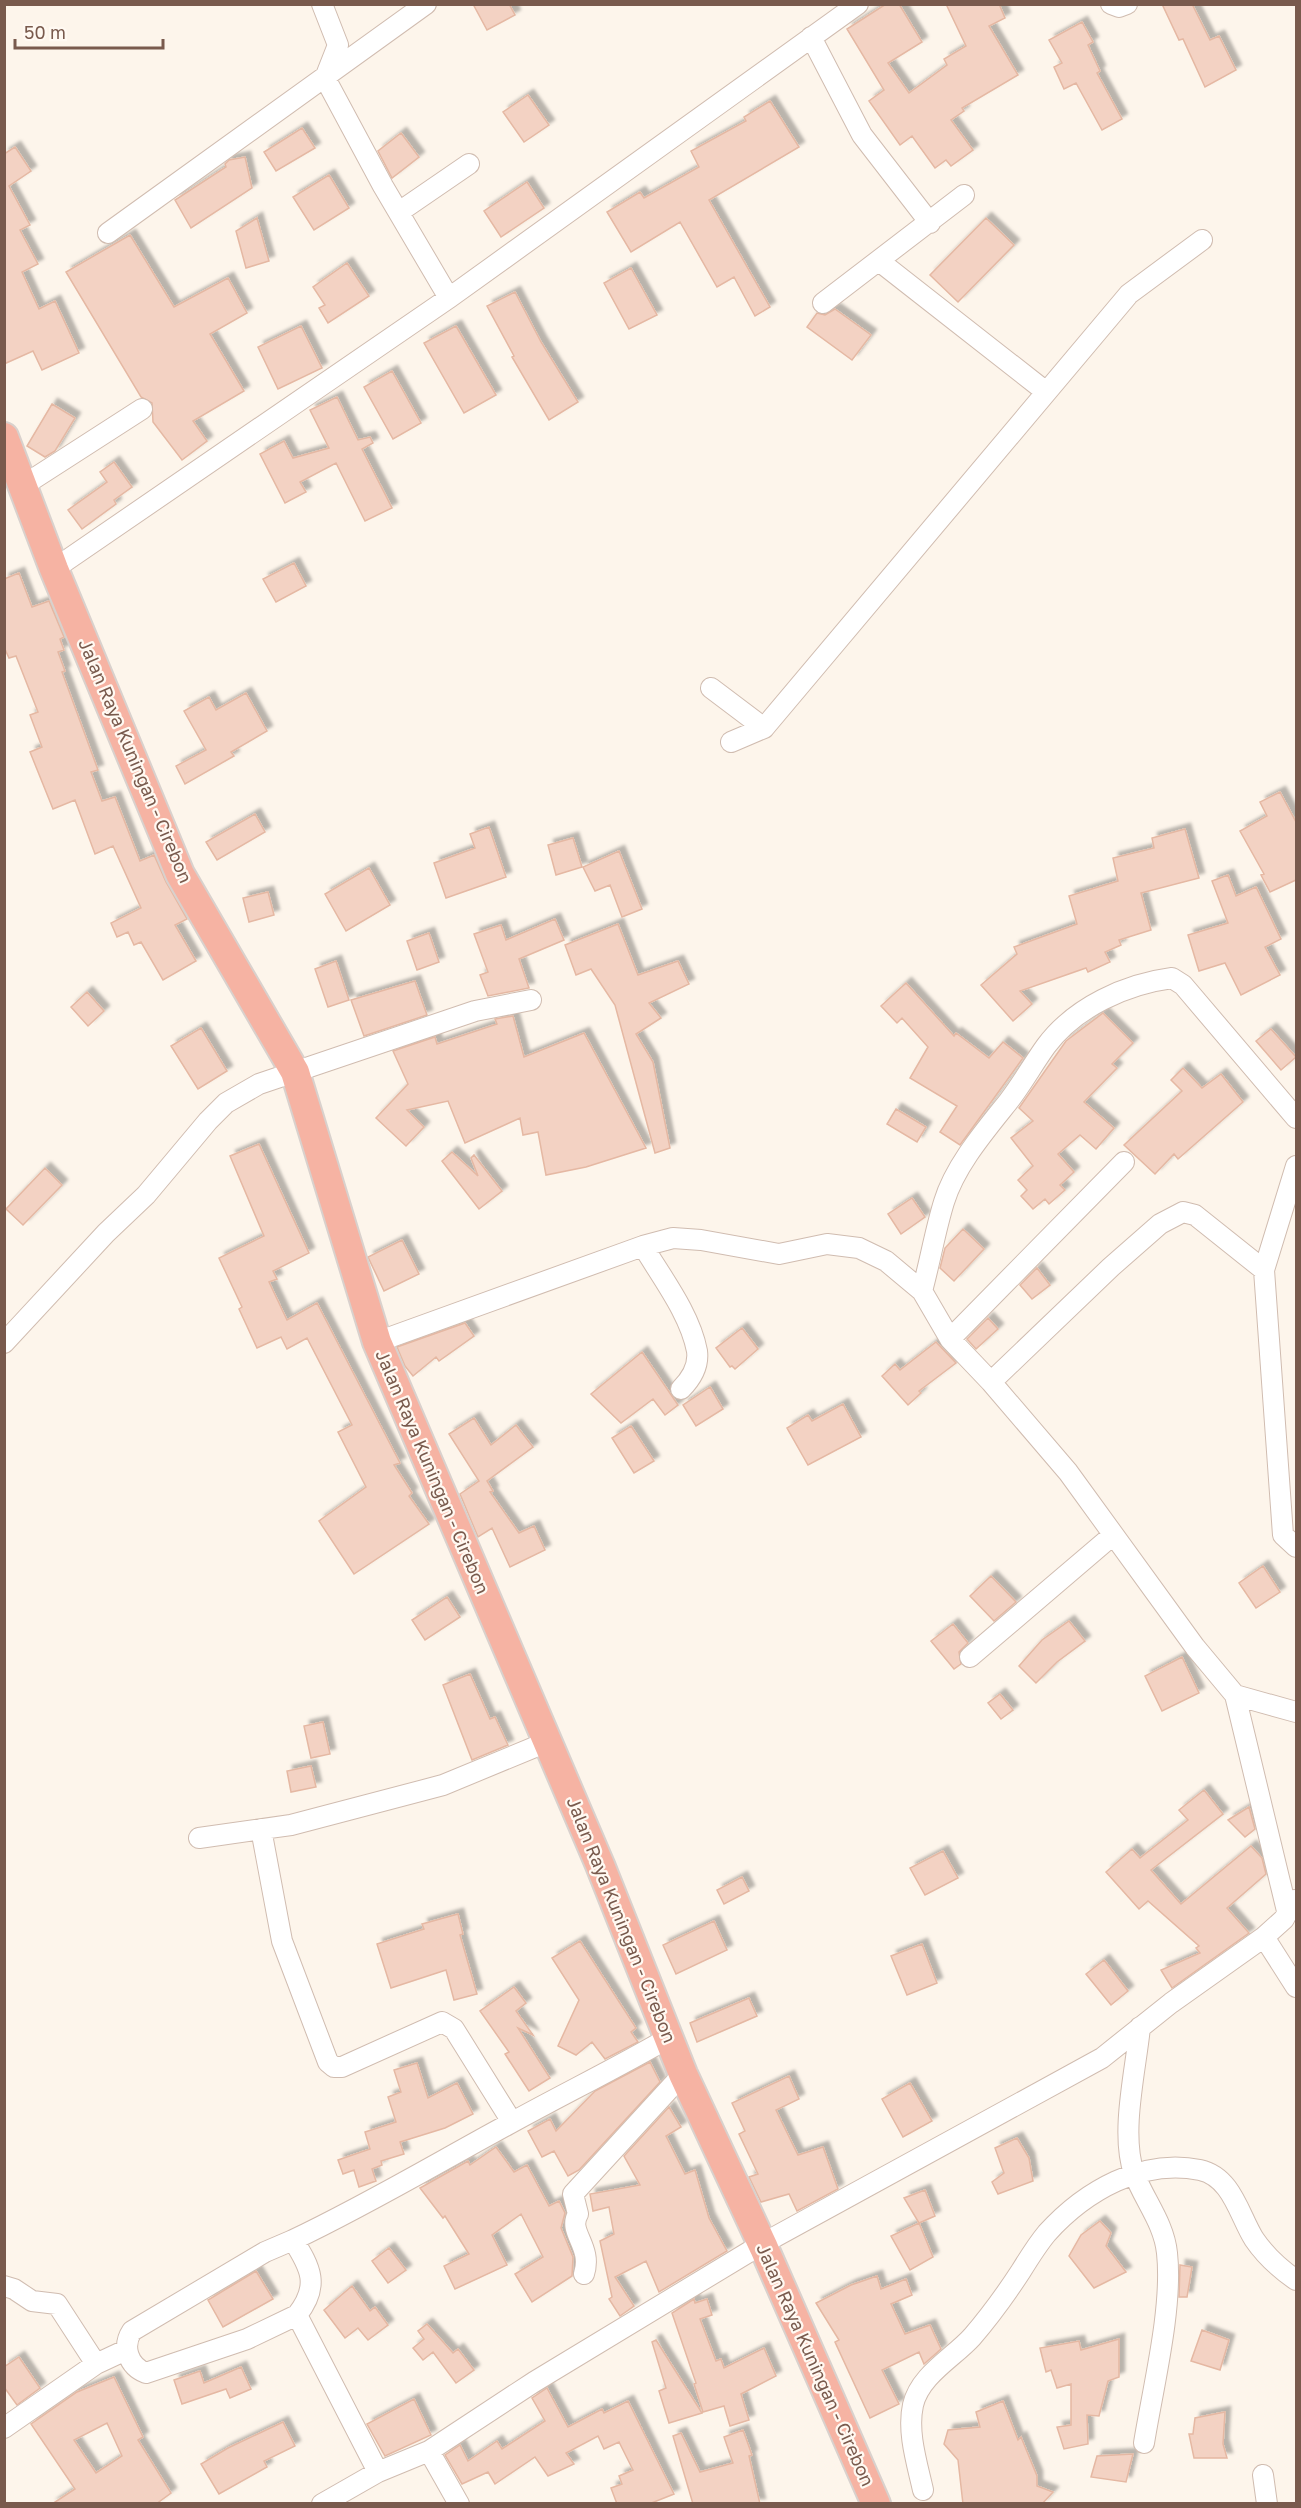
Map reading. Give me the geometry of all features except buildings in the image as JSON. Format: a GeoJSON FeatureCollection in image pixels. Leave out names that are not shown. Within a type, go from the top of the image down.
{"type":"FeatureCollection","features":[{"type":"Feature","properties":{"kind":"highway","name":"Jalan Raya Kuningan - Cirebon"},"geometry":{"type":"LineString","coordinates":[[4,437],[24,485],[54,570],[180,874],[295,1072],[377,1342],[600,1865],[686,2078],[876,2504]]}},
{"type":"Feature","properties":{"kind":"street"},"geometry":{"type":"LineString","coordinates":[[322,4],[338,45],[325,78]]}},
{"type":"Feature","properties":{"kind":"street"},"geometry":{"type":"LineString","coordinates":[[108,233],[426,4]]}},
{"type":"Feature","properties":{"kind":"street"},"geometry":{"type":"LineString","coordinates":[[54,570],[449,298],[858,4]]}},
{"type":"Feature","properties":{"kind":"street"},"geometry":{"type":"LineString","coordinates":[[1111,4],[1119,7],[1127,4]]}},
{"type":"Feature","properties":{"kind":"street"},"geometry":{"type":"LineString","coordinates":[[811,38],[862,135],[930,223]]}},
{"type":"Feature","properties":{"kind":"street"},"geometry":{"type":"LineString","coordinates":[[325,78],[449,298]]}},
{"type":"Feature","properties":{"kind":"street"},"geometry":{"type":"LineString","coordinates":[[399,212],[469,164]]}},
{"type":"Feature","properties":{"kind":"street"},"geometry":{"type":"LineString","coordinates":[[823,303],[964,195]]}},
{"type":"Feature","properties":{"kind":"street"},"geometry":{"type":"LineString","coordinates":[[731,742],[764,728],[1128,294],[1202,240]]}},
{"type":"Feature","properties":{"kind":"street"},"geometry":{"type":"LineString","coordinates":[[879,261],[1045,391]]}},
{"type":"Feature","properties":{"kind":"street"},"geometry":{"type":"LineString","coordinates":[[24,485],[142,409]]}},
{"type":"Feature","properties":{"kind":"street"},"geometry":{"type":"LineString","coordinates":[[711,688],[764,728]]}},
{"type":"Feature","properties":{"kind":"street"},"geometry":{"type":"LineString","coordinates":[[922,1291],[944,1201],[976,1145],[1020,1087],[1047,1044],[1077,1016],[1107,997],[1148,981],[1172,978],[1183,985],[1296,1118]]}},
{"type":"Feature","properties":{"kind":"street"},"geometry":{"type":"LineString","coordinates":[[4,1343],[106,1233],[146,1195],[175,1158],[226,1103],[259,1084],[475,1011],[531,1000]]}},
{"type":"Feature","properties":{"kind":"street"},"geometry":{"type":"LineString","coordinates":[[950,1339],[1124,1162]]}},
{"type":"Feature","properties":{"kind":"street"},"geometry":{"type":"LineString","coordinates":[[1296,1166],[1264,1270],[1283,1535],[1296,1547]]}},
{"type":"Feature","properties":{"kind":"street"},"geometry":{"type":"LineString","coordinates":[[991,1382],[1111,1267],[1160,1224],[1183,1212],[1195,1215],[1264,1270]]}},
{"type":"Feature","properties":{"kind":"street"},"geometry":{"type":"LineString","coordinates":[[322,2504],[378,2472],[429,2451],[534,2382],[762,2244],[1102,2058],[1140,2027],[1264,1937],[1284,1919],[1292,1903],[1235,1695],[1195,1647],[1068,1472],[991,1382],[950,1339],[922,1291],[886,1261],[859,1248],[827,1244],[779,1254],[701,1240],[674,1239],[643,1246],[377,1342]]}},
{"type":"Feature","properties":{"kind":"street"},"geometry":{"type":"LineString","coordinates":[[643,1246],[676,1304],[697,1352],[695,1370],[681,1389]]}},
{"type":"Feature","properties":{"kind":"street"},"geometry":{"type":"LineString","coordinates":[[970,1658],[1113,1535]]}},
{"type":"Feature","properties":{"kind":"street"},"geometry":{"type":"LineString","coordinates":[[1235,1695],[1296,1712]]}},
{"type":"Feature","properties":{"kind":"street"},"geometry":{"type":"LineString","coordinates":[[199,1838],[291,1825],[443,1785],[547,1742]]}},
{"type":"Feature","properties":{"kind":"street"},"geometry":{"type":"LineString","coordinates":[[261,1829],[282,1941],[328,2062],[334,2067],[342,2067],[442,2022],[454,2029],[512,2122]]}},
{"type":"Feature","properties":{"kind":"street"},"geometry":{"type":"LineString","coordinates":[[1264,1937],[1296,1987]]}},
{"type":"Feature","properties":{"kind":"street"},"geometry":{"type":"LineString","coordinates":[[1140,2027],[1128,2140],[1134,2172],[1158,2220],[1167,2252],[1167,2296],[1144,2443]]}},
{"type":"Feature","properties":{"kind":"street"},"geometry":{"type":"LineString","coordinates":[[293,2240],[308,2263],[312,2283],[307,2300],[297,2315],[247,2339],[146,2373],[138,2369],[126,2350],[127,2339],[132,2331],[265,2252],[354,2210],[512,2122],[630,2062],[670,2037]]}},
{"type":"Feature","properties":{"kind":"street"},"geometry":{"type":"LineString","coordinates":[[584,2274],[587,2255],[574,2227],[574,2220],[578,2214],[573,2194],[686,2078]]}},
{"type":"Feature","properties":{"kind":"street"},"geometry":{"type":"LineString","coordinates":[[923,2490],[911,2427],[913,2405],[921,2386],[971,2338],[991,2314],[1047,2233],[1077,2206],[1134,2172],[1163,2167],[1202,2170],[1220,2180],[1231,2194],[1255,2240],[1269,2258],[1296,2280]]}},
{"type":"Feature","properties":{"kind":"street"},"geometry":{"type":"LineString","coordinates":[[4,2286],[14,2289],[32,2301],[57,2304],[96,2364]]}},
{"type":"Feature","properties":{"kind":"street"},"geometry":{"type":"LineString","coordinates":[[297,2315],[378,2472]]}},
{"type":"Feature","properties":{"kind":"street"},"geometry":{"type":"LineString","coordinates":[[4,2428],[96,2364],[126,2350]]}},
{"type":"Feature","properties":{"kind":"street"},"geometry":{"type":"LineString","coordinates":[[429,2451],[459,2504]]}},
{"type":"Feature","properties":{"kind":"street"},"geometry":{"type":"LineString","coordinates":[[1263,2475],[1267,2504]]}}]}
